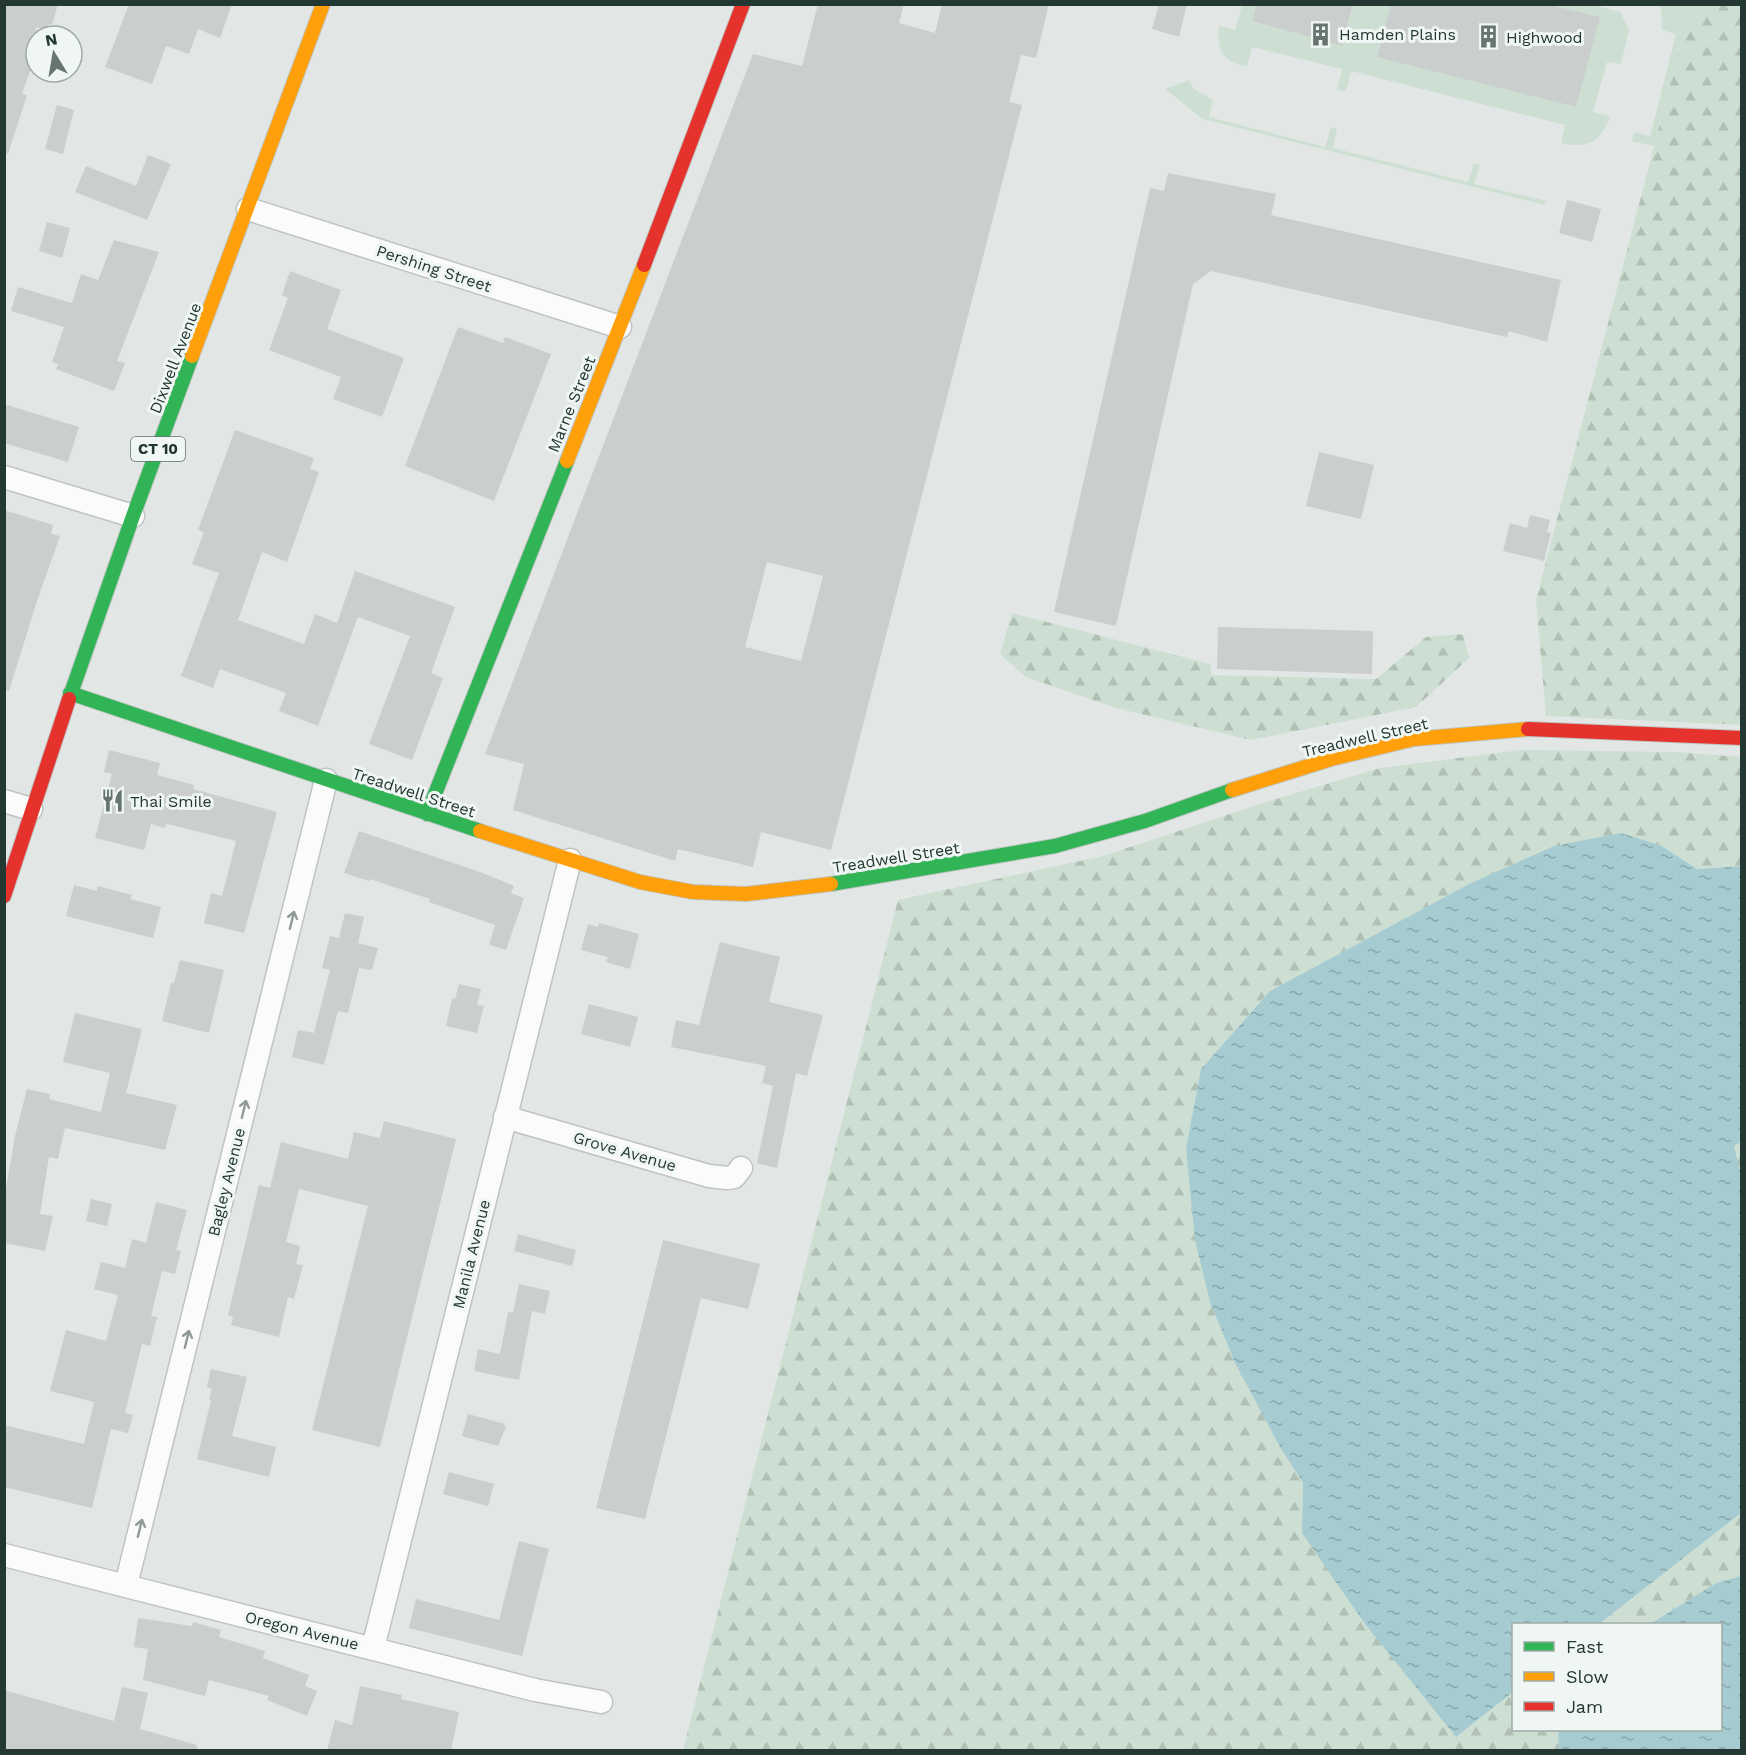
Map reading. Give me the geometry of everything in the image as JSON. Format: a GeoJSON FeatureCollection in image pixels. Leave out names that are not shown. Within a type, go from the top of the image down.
{"type":"FeatureCollection","features":[{"type":"Feature","properties":{"kind":"street","name":"Dixwell Avenue"},"geometry":{"type":"LineString","coordinates":[[4,896],[70,693],[133,516],[323,4]]}},
{"type":"Feature","properties":{"kind":"street","name":"Marne Street"},"geometry":{"type":"LineString","coordinates":[[427,814],[620,327],[743,4]]}},
{"type":"Feature","properties":{"kind":"street","name":"Pershing Street"},"geometry":{"type":"LineString","coordinates":[[248,209],[620,327]]}},
{"type":"Feature","properties":{"kind":"street"},"geometry":{"type":"LineString","coordinates":[[4,477],[133,516]]}},
{"type":"Feature","properties":{"kind":"street","name":"Treadwell Street"},"geometry":{"type":"LineString","coordinates":[[70,693],[427,814],[640,882],[693,892],[746,894],[848,882],[1020,853],[1096,836],[1242,786],[1331,759],[1414,739],[1519,729],[1742,738]]}},
{"type":"Feature","properties":{"kind":"street","name":"Bagley Avenue"},"geometry":{"type":"LineString","coordinates":[[126,1585],[326,780]]}},
{"type":"Feature","properties":{"kind":"street"},"geometry":{"type":"LineString","coordinates":[[4,801],[31,809]]}},
{"type":"Feature","properties":{"kind":"street","name":"Manila Avenue"},"geometry":{"type":"LineString","coordinates":[[373,1648],[570,860]]}},
{"type":"Feature","properties":{"kind":"street","name":"Grove Avenue"},"geometry":{"type":"LineString","coordinates":[[506,1117],[709,1176],[734,1177],[741,1168]]}},
{"type":"Feature","properties":{"kind":"street","name":"Oregon Avenue"},"geometry":{"type":"LineString","coordinates":[[4,1555],[536,1690],[601,1702]]}},
{"type":"Feature","properties":{"kind":"green space"},"geometry":{"type":"Polygon","coordinates":[[[1242,5],[1257,5],[1252,21],[1342,46],[1353,5],[1391,5],[1377,56],[1575,107],[1545,5],[1598,5],[1620,12],[1629,30],[1621,64],[1607,62],[1593,112],[1610,116],[1606,125],[1598,138],[1592,142],[1570,145],[1561,143],[1565,125],[1351,71],[1346,91],[1337,90],[1342,69],[1252,47],[1247,67],[1239,64],[1223,54],[1218,35],[1219,26],[1235,30],[1242,5]]]}},
{"type":"Feature","properties":{"kind":"green space"},"geometry":{"type":"Polygon","coordinates":[[[1661,5],[1699,5],[1681,43],[1654,146],[1632,141],[1634,132],[1650,136],[1676,34],[1662,30],[1661,5]]]}},
{"type":"Feature","properties":{"kind":"green space"},"geometry":{"type":"Polygon","coordinates":[[[1699,5],[1741,5],[1741,725],[1546,716],[1536,600],[1681,43],[1699,5]]]}},
{"type":"Feature","properties":{"kind":"green space"},"geometry":{"type":"Polygon","coordinates":[[[1189,80],[1193,88],[1213,100],[1209,117],[1325,147],[1331,127],[1337,129],[1333,148],[1468,182],[1474,164],[1480,165],[1474,184],[1546,201],[1545,205],[1203,119],[1165,89],[1189,80]]]}},
{"type":"Feature","properties":{"kind":"green space"},"geometry":{"type":"Polygon","coordinates":[[[1012,613],[1210,664],[1212,675],[1376,679],[1426,637],[1463,634],[1469,658],[1416,707],[1251,740],[1116,708],[1026,677],[1000,654],[1012,613]]]}},
{"type":"Feature","properties":{"kind":"green space"},"geometry":{"type":"Polygon","coordinates":[[[1520,750],[1677,752],[1741,757],[1741,866],[1697,869],[1662,846],[1469,884],[1270,991],[1201,1069],[1186,1149],[1210,1302],[1235,1363],[1281,1449],[1303,1483],[1302,1533],[1456,1737],[1512,1693],[1512,1731],[1558,1731],[1559,1750],[683,1750],[898,900],[1103,856],[1266,802],[1380,768],[1520,750]]]}},
{"type":"Feature","properties":{"kind":"green space"},"geometry":{"type":"Polygon","coordinates":[[[1741,1141],[1741,1180],[1733,1146],[1741,1141]]]}},
{"type":"Feature","properties":{"kind":"green space"},"geometry":{"type":"Polygon","coordinates":[[[1741,1513],[1741,1576],[1716,1583],[1652,1623],[1600,1623],[1741,1513]]]}},
{"type":"Feature","properties":{"kind":"water"},"geometry":{"type":"Polygon","coordinates":[[[1621,833],[1662,846],[1697,869],[1741,866],[1742,1141],[1734,1146],[1742,1180],[1741,1513],[1600,1623],[1512,1623],[1512,1693],[1456,1737],[1365,1624],[1302,1533],[1303,1483],[1281,1449],[1235,1363],[1210,1302],[1195,1240],[1186,1149],[1201,1069],[1270,991],[1469,884],[1554,846],[1621,833]]]}},
{"type":"Feature","properties":{"kind":"water"},"geometry":{"type":"Polygon","coordinates":[[[1741,1576],[1741,1750],[1559,1750],[1558,1731],[1722,1731],[1722,1623],[1652,1623],[1716,1583],[1741,1576]]]}},
{"type":"Feature","properties":{"kind":"building"},"geometry":{"type":"Polygon","coordinates":[[[4,4],[58,4],[52,24],[24,24],[26,84],[22,94],[27,95],[8,154],[4,153],[4,4]]]}},
{"type":"Feature","properties":{"kind":"building"},"geometry":{"type":"Polygon","coordinates":[[[129,4],[232,4],[220,38],[198,29],[189,54],[166,46],[152,84],[105,67],[129,4]]]}},
{"type":"Feature","properties":{"kind":"building"},"geometry":{"type":"Polygon","coordinates":[[[818,4],[904,4],[899,23],[935,33],[942,4],[1049,4],[1036,58],[1021,55],[1009,102],[1022,105],[831,850],[761,832],[753,867],[678,849],[675,861],[513,810],[524,764],[485,754],[753,54],[802,66],[818,4]],[[767,562],[745,647],[801,661],[823,576],[767,562]]]}},
{"type":"Feature","properties":{"kind":"building"},"geometry":{"type":"Polygon","coordinates":[[[1159,4],[1187,4],[1179,37],[1152,29],[1159,4]]]}},
{"type":"Feature","properties":{"kind":"building","name":"Hamden Plains"},"geometry":{"type":"Polygon","coordinates":[[[1257,4],[1353,4],[1342,46],[1252,21],[1257,4]]]}},
{"type":"Feature","properties":{"kind":"building","name":"Highwood"},"geometry":{"type":"Polygon","coordinates":[[[1391,4],[1545,4],[1600,17],[1576,107],[1377,57],[1391,4]]]}},
{"type":"Feature","properties":{"kind":"building"},"geometry":{"type":"Polygon","coordinates":[[[57,105],[74,110],[63,154],[45,149],[57,105]]]}},
{"type":"Feature","properties":{"kind":"building"},"geometry":{"type":"Polygon","coordinates":[[[148,155],[171,164],[147,220],[75,192],[86,166],[136,186],[148,155]]]}},
{"type":"Feature","properties":{"kind":"building"},"geometry":{"type":"Polygon","coordinates":[[[1168,173],[1276,194],[1271,215],[1561,280],[1547,342],[1509,331],[1507,337],[1211,271],[1193,284],[1116,626],[1054,612],[1150,188],[1164,191],[1168,173]]]}},
{"type":"Feature","properties":{"kind":"building"},"geometry":{"type":"Polygon","coordinates":[[[1567,200],[1601,209],[1592,242],[1559,233],[1567,200]]]}},
{"type":"Feature","properties":{"kind":"building"},"geometry":{"type":"Polygon","coordinates":[[[47,222],[70,228],[62,258],[39,251],[47,222]]]}},
{"type":"Feature","properties":{"kind":"building"},"geometry":{"type":"Polygon","coordinates":[[[114,240],[159,252],[117,361],[125,363],[114,391],[56,369],[58,364],[52,362],[64,327],[11,311],[18,287],[72,303],[81,274],[98,280],[114,240]]]}},
{"type":"Feature","properties":{"kind":"building"},"geometry":{"type":"Polygon","coordinates":[[[290,271],[341,290],[327,329],[404,358],[382,417],[333,399],[341,377],[269,350],[288,298],[282,295],[290,271]]]}},
{"type":"Feature","properties":{"kind":"building"},"geometry":{"type":"Polygon","coordinates":[[[458,327],[503,343],[505,337],[551,354],[494,501],[405,466],[458,327]]]}},
{"type":"Feature","properties":{"kind":"building"},"geometry":{"type":"Polygon","coordinates":[[[4,404],[79,427],[68,462],[4,443],[4,404]]]}},
{"type":"Feature","properties":{"kind":"building"},"geometry":{"type":"Polygon","coordinates":[[[235,430],[314,458],[310,469],[319,472],[287,562],[262,552],[238,620],[304,644],[315,614],[337,623],[355,571],[455,607],[431,673],[443,678],[412,760],[369,744],[410,636],[358,617],[318,726],[279,711],[286,693],[220,669],[213,688],[181,676],[219,573],[192,564],[204,532],[198,530],[235,430]]]}},
{"type":"Feature","properties":{"kind":"building"},"geometry":{"type":"Polygon","coordinates":[[[1319,452],[1374,465],[1361,519],[1306,506],[1319,452]]]}},
{"type":"Feature","properties":{"kind":"building"},"geometry":{"type":"Polygon","coordinates":[[[4,510],[53,525],[51,534],[60,536],[9,691],[4,691],[4,510]]]}},
{"type":"Feature","properties":{"kind":"building"},"geometry":{"type":"Polygon","coordinates":[[[1530,515],[1550,520],[1547,532],[1551,533],[1544,561],[1503,551],[1510,523],[1527,528],[1530,515]]]}},
{"type":"Feature","properties":{"kind":"building"},"geometry":{"type":"Polygon","coordinates":[[[1218,627],[1373,631],[1372,674],[1217,669],[1218,627]]]}},
{"type":"Feature","properties":{"kind":"building"},"geometry":{"type":"Polygon","coordinates":[[[109,750],[160,763],[157,775],[194,785],[193,789],[277,812],[244,933],[204,923],[211,893],[222,896],[236,841],[167,824],[165,828],[151,824],[144,850],[95,838],[112,774],[104,772],[109,750]]]}},
{"type":"Feature","properties":{"kind":"building"},"geometry":{"type":"Polygon","coordinates":[[[359,831],[480,872],[514,886],[511,893],[524,898],[506,950],[489,945],[495,925],[429,902],[430,899],[344,873],[359,831]]]}},
{"type":"Feature","properties":{"kind":"building"},"geometry":{"type":"Polygon","coordinates":[[[74,885],[97,891],[98,886],[132,895],[130,899],[161,907],[153,938],[66,916],[74,885]]]}},
{"type":"Feature","properties":{"kind":"building"},"geometry":{"type":"Polygon","coordinates":[[[345,913],[364,917],[358,943],[378,948],[372,970],[359,968],[348,1013],[338,1011],[324,1065],[292,1057],[298,1030],[314,1033],[330,970],[322,968],[330,936],[339,938],[345,913]]]}},
{"type":"Feature","properties":{"kind":"building"},"geometry":{"type":"Polygon","coordinates":[[[599,923],[639,934],[630,969],[606,962],[608,957],[581,950],[588,924],[598,927],[599,923]]]}},
{"type":"Feature","properties":{"kind":"building"},"geometry":{"type":"Polygon","coordinates":[[[720,942],[780,957],[769,1002],[823,1015],[807,1076],[796,1073],[777,1168],[757,1163],[773,1086],[762,1083],[766,1066],[671,1047],[676,1020],[699,1025],[720,942]]]}},
{"type":"Feature","properties":{"kind":"building"},"geometry":{"type":"Polygon","coordinates":[[[180,960],[224,970],[209,1033],[162,1021],[171,983],[174,983],[180,960]]]}},
{"type":"Feature","properties":{"kind":"building"},"geometry":{"type":"Polygon","coordinates":[[[459,984],[481,989],[477,1005],[484,1006],[477,1033],[446,1026],[452,998],[455,999],[459,984]]]}},
{"type":"Feature","properties":{"kind":"building"},"geometry":{"type":"Polygon","coordinates":[[[589,1004],[638,1017],[630,1047],[581,1034],[589,1004]]]}},
{"type":"Feature","properties":{"kind":"building"},"geometry":{"type":"Polygon","coordinates":[[[75,1013],[142,1029],[126,1093],[177,1105],[165,1150],[65,1128],[58,1159],[49,1157],[40,1214],[53,1216],[45,1251],[4,1243],[4,1200],[15,1136],[27,1089],[50,1094],[49,1099],[101,1112],[110,1073],[63,1062],[75,1013]]]}},
{"type":"Feature","properties":{"kind":"building"},"geometry":{"type":"Polygon","coordinates":[[[384,1121],[456,1139],[380,1447],[312,1430],[368,1206],[299,1189],[286,1242],[300,1246],[296,1264],[303,1265],[294,1299],[288,1297],[279,1337],[231,1325],[233,1317],[228,1315],[259,1185],[270,1188],[281,1142],[348,1159],[354,1132],[380,1138],[384,1121]]]}},
{"type":"Feature","properties":{"kind":"building"},"geometry":{"type":"Polygon","coordinates":[[[91,1199],[112,1204],[107,1226],[86,1221],[91,1199]]]}},
{"type":"Feature","properties":{"kind":"building"},"geometry":{"type":"Polygon","coordinates":[[[156,1202],[187,1210],[176,1250],[181,1251],[175,1274],[162,1271],[151,1316],[157,1317],[150,1346],[142,1344],[125,1413],[133,1415],[128,1433],[111,1429],[92,1508],[4,1487],[4,1425],[84,1444],[94,1402],[50,1391],[66,1330],[106,1341],[118,1295],[94,1289],[101,1262],[125,1268],[132,1239],[146,1243],[156,1202]]]}},
{"type":"Feature","properties":{"kind":"building"},"geometry":{"type":"Polygon","coordinates":[[[518,1234],[576,1250],[572,1266],[514,1251],[518,1234]]]}},
{"type":"Feature","properties":{"kind":"building"},"geometry":{"type":"Polygon","coordinates":[[[663,1240],[760,1264],[748,1309],[701,1298],[645,1519],[596,1508],[663,1240]]]}},
{"type":"Feature","properties":{"kind":"building"},"geometry":{"type":"Polygon","coordinates":[[[519,1284],[550,1291],[545,1314],[532,1311],[519,1380],[474,1371],[478,1349],[500,1354],[508,1312],[513,1313],[519,1284]]]}},
{"type":"Feature","properties":{"kind":"building"},"geometry":{"type":"Polygon","coordinates":[[[211,1369],[247,1377],[232,1436],[276,1447],[269,1477],[197,1459],[211,1400],[209,1399],[212,1389],[207,1387],[211,1369]]]}},
{"type":"Feature","properties":{"kind":"building"},"geometry":{"type":"Polygon","coordinates":[[[468,1414],[505,1424],[506,1427],[498,1446],[462,1436],[468,1414]]]}},
{"type":"Feature","properties":{"kind":"building"},"geometry":{"type":"Polygon","coordinates":[[[449,1472],[494,1484],[488,1506],[443,1494],[449,1472]]]}},
{"type":"Feature","properties":{"kind":"building"},"geometry":{"type":"Polygon","coordinates":[[[519,1541],[549,1549],[522,1656],[409,1628],[416,1599],[499,1620],[519,1541]]]}},
{"type":"Feature","properties":{"kind":"building"},"geometry":{"type":"Polygon","coordinates":[[[138,1618],[192,1626],[193,1622],[221,1630],[219,1637],[265,1651],[263,1658],[309,1675],[305,1686],[317,1691],[307,1716],[267,1700],[269,1696],[209,1680],[205,1696],[143,1680],[148,1649],[134,1647],[138,1618]]]}},
{"type":"Feature","properties":{"kind":"building"},"geometry":{"type":"Polygon","coordinates":[[[360,1686],[402,1695],[401,1699],[459,1712],[451,1750],[327,1750],[335,1720],[352,1725],[360,1686]]]}},
{"type":"Feature","properties":{"kind":"building"},"geometry":{"type":"Polygon","coordinates":[[[122,1687],[148,1693],[140,1729],[197,1745],[197,1750],[4,1750],[4,1690],[114,1721],[122,1687]]]}},
{"type":"Feature","properties":{"kind":"traffic: fast"},"geometry":{"type":"LineString","coordinates":[[69,699],[192,356]]}},
{"type":"Feature","properties":{"kind":"traffic: fast"},"geometry":{"type":"LineString","coordinates":[[427,814],[567,461]]}},
{"type":"Feature","properties":{"kind":"traffic: fast"},"geometry":{"type":"LineString","coordinates":[[70,693],[480,831]]}},
{"type":"Feature","properties":{"kind":"traffic: fast"},"geometry":{"type":"LineString","coordinates":[[831,884],[1055,846],[1145,821],[1232,790]]}},
{"type":"Feature","properties":{"kind":"traffic: slow"},"geometry":{"type":"LineString","coordinates":[[192,356],[323,4]]}},
{"type":"Feature","properties":{"kind":"traffic: slow"},"geometry":{"type":"LineString","coordinates":[[567,461],[644,265]]}},
{"type":"Feature","properties":{"kind":"traffic: slow"},"geometry":{"type":"LineString","coordinates":[[1232,790],[1331,759],[1414,739],[1528,729]]}},
{"type":"Feature","properties":{"kind":"traffic: slow"},"geometry":{"type":"LineString","coordinates":[[480,831],[640,882],[693,892],[746,894],[831,884]]}},
{"type":"Feature","properties":{"kind":"traffic: jam"},"geometry":{"type":"LineString","coordinates":[[644,265],[743,4]]}},
{"type":"Feature","properties":{"kind":"traffic: jam"},"geometry":{"type":"LineString","coordinates":[[4,896],[69,699]]}},
{"type":"Feature","properties":{"kind":"traffic: jam"},"geometry":{"type":"LineString","coordinates":[[1528,729],[1742,738]]}},
{"type":"Feature","properties":{"kind":"place","name":"Hamden Plains"},"geometry":{"type":"Point","coordinates":[1321,34]}},
{"type":"Feature","properties":{"kind":"place","name":"Highwood"},"geometry":{"type":"Point","coordinates":[1488,37]}},
{"type":"Feature","properties":{"kind":"place","name":"Thai Smile"},"geometry":{"type":"Point","coordinates":[112,801]}}]}
